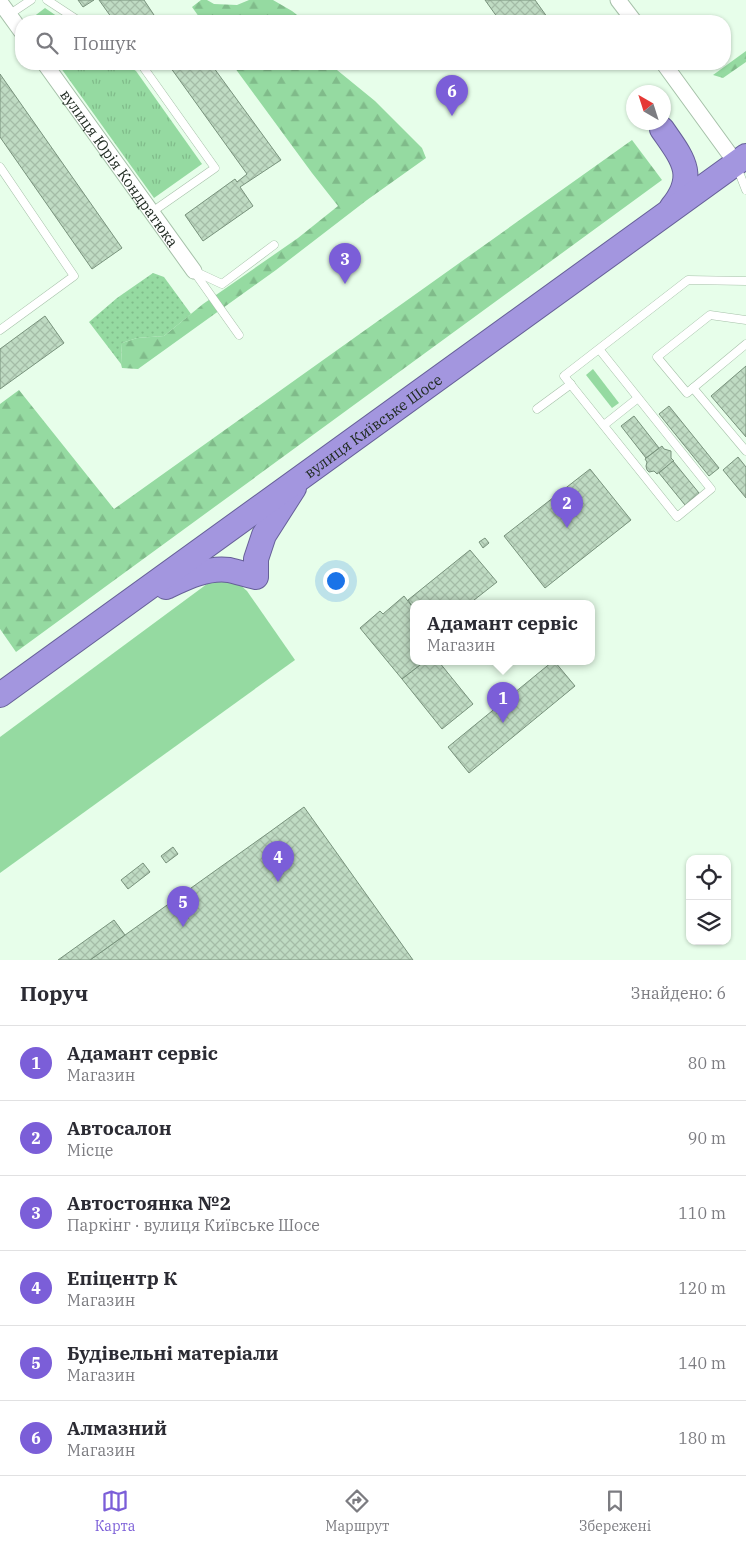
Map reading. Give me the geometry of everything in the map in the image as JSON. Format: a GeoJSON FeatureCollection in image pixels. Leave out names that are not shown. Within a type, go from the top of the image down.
{"type":"FeatureCollection","features":[{"type":"Feature","properties":{"kind":"highway"},"geometry":{"type":"LineString","coordinates":[[663,130],[682,157],[685,165],[682,194],[666,214]]}},
{"type":"Feature","properties":{"kind":"highway","name":"вулиця Київське Шосе"},"geometry":{"type":"LineString","coordinates":[[0,695],[666,214],[743,164]]}},
{"type":"Feature","properties":{"kind":"highway"},"geometry":{"type":"LineString","coordinates":[[108,617],[179,580],[211,570],[228,570],[256,577],[256,559],[264,535],[300,478]]}},
{"type":"Feature","properties":{"kind":"street"},"geometry":{"type":"LineString","coordinates":[[618,0],[629,15]]}},
{"type":"Feature","properties":{"kind":"street"},"geometry":{"type":"LineString","coordinates":[[0,2],[15,21]]}},
{"type":"Feature","properties":{"kind":"street","name":"вулиця Юрія Кондратюка"},"geometry":{"type":"LineString","coordinates":[[49,70],[194,271]]}},
{"type":"Feature","properties":{"kind":"street"},"geometry":{"type":"LineString","coordinates":[[669,70],[743,164]]}},
{"type":"Feature","properties":{"kind":"lane"},"geometry":{"type":"LineString","coordinates":[[10,14],[31,0]]}},
{"type":"Feature","properties":{"kind":"lane"},"geometry":{"type":"LineString","coordinates":[[48,0],[70,15]]}},
{"type":"Feature","properties":{"kind":"lane"},"geometry":{"type":"LineString","coordinates":[[145,70],[215,168],[152,212]]}},
{"type":"Feature","properties":{"kind":"lane"},"geometry":{"type":"LineString","coordinates":[[743,164],[746,190]]}},
{"type":"Feature","properties":{"kind":"lane"},"geometry":{"type":"LineString","coordinates":[[0,167],[74,276],[0,330]]}},
{"type":"Feature","properties":{"kind":"lane"},"geometry":{"type":"LineString","coordinates":[[194,271],[222,284],[274,245]]}},
{"type":"Feature","properties":{"kind":"lane"},"geometry":{"type":"LineString","coordinates":[[194,271],[240,335]]}},
{"type":"Feature","properties":{"kind":"lane"},"geometry":{"type":"LineString","coordinates":[[599,349],[711,489],[677,517],[564,376],[688,280],[746,281]]}},
{"type":"Feature","properties":{"kind":"lane"},"geometry":{"type":"LineString","coordinates":[[746,320],[710,315],[657,357],[687,393],[746,344]]}},
{"type":"Feature","properties":{"kind":"lane"},"geometry":{"type":"LineString","coordinates":[[537,409],[571,384]]}},
{"type":"Feature","properties":{"kind":"lane"},"geometry":{"type":"LineString","coordinates":[[693,388],[746,452]]}},
{"type":"Feature","properties":{"kind":"lane"},"geometry":{"type":"LineString","coordinates":[[604,425],[638,398]]}},
{"type":"Feature","properties":{"kind":"green space"},"geometry":{"type":"Polygon","coordinates":[[[201,0],[207,0],[214,4],[237,5],[249,0],[273,0],[297,15],[198,15],[192,7],[201,0]]]}},
{"type":"Feature","properties":{"kind":"green space"},"geometry":{"type":"Polygon","coordinates":[[[45,8],[55,15],[36,15],[45,8]]]}},
{"type":"Feature","properties":{"kind":"green space"},"geometry":{"type":"Polygon","coordinates":[[[746,51],[746,62],[723,78],[713,75],[720,70],[731,70],[731,62],[746,51]]]}},
{"type":"Feature","properties":{"kind":"green space"},"geometry":{"type":"Polygon","coordinates":[[[62,70],[136,71],[202,164],[154,198],[62,70]]]}},
{"type":"Feature","properties":{"kind":"green space"},"geometry":{"type":"Polygon","coordinates":[[[236,70],[337,70],[375,101],[422,148],[426,158],[367,200],[276,270],[138,369],[122,368],[122,343],[137,338],[164,336],[203,304],[298,238],[338,206],[236,70]]]}},
{"type":"Feature","properties":{"kind":"green space"},"geometry":{"type":"Polygon","coordinates":[[[632,140],[662,180],[16,652],[0,629],[0,404],[19,390],[114,509],[632,140]]]}},
{"type":"Feature","properties":{"kind":"green space"},"geometry":{"type":"Polygon","coordinates":[[[153,273],[164,277],[191,314],[164,336],[137,338],[122,343],[121,364],[89,322],[117,298],[153,273]]]}},
{"type":"Feature","properties":{"kind":"green space"},"geometry":{"type":"Polygon","coordinates":[[[593,369],[619,403],[612,408],[586,375],[593,369]]]}},
{"type":"Feature","properties":{"kind":"green space"},"geometry":{"type":"Polygon","coordinates":[[[211,581],[237,582],[247,591],[295,660],[0,873],[0,737],[211,581]]]}},
{"type":"Feature","properties":{"kind":"building"},"geometry":{"type":"Polygon","coordinates":[[[78,0],[94,0],[83,7],[78,0]]]}},
{"type":"Feature","properties":{"kind":"building"},"geometry":{"type":"Polygon","coordinates":[[[99,0],[144,0],[154,15],[110,15],[99,0]]]}},
{"type":"Feature","properties":{"kind":"building"},"geometry":{"type":"Polygon","coordinates":[[[485,0],[535,0],[546,15],[496,15],[485,0]]]}},
{"type":"Feature","properties":{"kind":"building"},"geometry":{"type":"Polygon","coordinates":[[[172,70],[215,70],[281,160],[240,187],[253,206],[203,241],[185,215],[235,179],[237,182],[247,174],[172,70]]]}},
{"type":"Feature","properties":{"kind":"building"},"geometry":{"type":"Polygon","coordinates":[[[0,74],[122,248],[92,269],[0,137],[0,74]]]}},
{"type":"Feature","properties":{"kind":"building"},"geometry":{"type":"Polygon","coordinates":[[[45,316],[64,343],[0,389],[0,349],[45,316]]]}},
{"type":"Feature","properties":{"kind":"building"},"geometry":{"type":"Polygon","coordinates":[[[746,366],[746,437],[711,396],[746,366]]]}},
{"type":"Feature","properties":{"kind":"building"},"geometry":{"type":"Polygon","coordinates":[[[669,406],[719,468],[709,476],[659,414],[669,406]]]}},
{"type":"Feature","properties":{"kind":"building"},"geometry":{"type":"Polygon","coordinates":[[[634,416],[659,448],[646,458],[621,426],[634,416]]]}},
{"type":"Feature","properties":{"kind":"building"},"geometry":{"type":"Polygon","coordinates":[[[662,446],[664,449],[671,451],[671,458],[674,461],[657,474],[654,471],[649,472],[645,459],[662,446]]]}},
{"type":"Feature","properties":{"kind":"building"},"geometry":{"type":"Polygon","coordinates":[[[738,457],[746,467],[746,498],[723,470],[738,457]]]}},
{"type":"Feature","properties":{"kind":"building"},"geometry":{"type":"Polygon","coordinates":[[[673,461],[699,493],[685,505],[659,473],[673,461]]]}},
{"type":"Feature","properties":{"kind":"building"},"geometry":{"type":"Polygon","coordinates":[[[590,469],[631,520],[545,588],[504,536],[590,469]]]}},
{"type":"Feature","properties":{"kind":"building"},"geometry":{"type":"Polygon","coordinates":[[[485,538],[489,543],[483,548],[479,542],[485,538]]]}},
{"type":"Feature","properties":{"kind":"building"},"geometry":{"type":"Polygon","coordinates":[[[470,550],[497,582],[474,600],[410,600],[410,603],[408,600],[470,550]]]}},
{"type":"Feature","properties":{"kind":"building"},"geometry":{"type":"Polygon","coordinates":[[[404,596],[410,604],[410,665],[420,665],[402,679],[360,628],[380,611],[383,614],[404,596]]]}},
{"type":"Feature","properties":{"kind":"building"},"geometry":{"type":"Polygon","coordinates":[[[420,665],[441,665],[473,704],[442,729],[402,679],[420,665]]]}},
{"type":"Feature","properties":{"kind":"building"},"geometry":{"type":"Polygon","coordinates":[[[548,665],[558,665],[575,686],[469,773],[448,747],[548,665]]]}},
{"type":"Feature","properties":{"kind":"building"},"geometry":{"type":"Polygon","coordinates":[[[304,807],[413,960],[90,960],[271,831],[304,807]]]}},
{"type":"Feature","properties":{"kind":"building"},"geometry":{"type":"Polygon","coordinates":[[[173,847],[178,854],[166,863],[161,856],[173,847]]]}},
{"type":"Feature","properties":{"kind":"building"},"geometry":{"type":"Polygon","coordinates":[[[143,863],[150,872],[128,889],[121,880],[143,863]]]}},
{"type":"Feature","properties":{"kind":"building"},"geometry":{"type":"Polygon","coordinates":[[[114,920],[125,935],[90,960],[58,960],[114,920]]]}},
{"type":"Feature","properties":{"kind":"place","name":"Алмазний"},"geometry":{"type":"Point","coordinates":[452,116]}},
{"type":"Feature","properties":{"kind":"place","name":"Автостоянка №2"},"geometry":{"type":"Point","coordinates":[345,284]}},
{"type":"Feature","properties":{"kind":"place","name":"Автосалон"},"geometry":{"type":"Point","coordinates":[567,528]}},
{"type":"Feature","properties":{"kind":"place","name":"Адамант сервіс"},"geometry":{"type":"Point","coordinates":[503,723]}},
{"type":"Feature","properties":{"kind":"place","name":"Епіцентр К"},"geometry":{"type":"Point","coordinates":[278,882]}},
{"type":"Feature","properties":{"kind":"place","name":"Будівельні матеріали"},"geometry":{"type":"Point","coordinates":[183,927]}}]}
